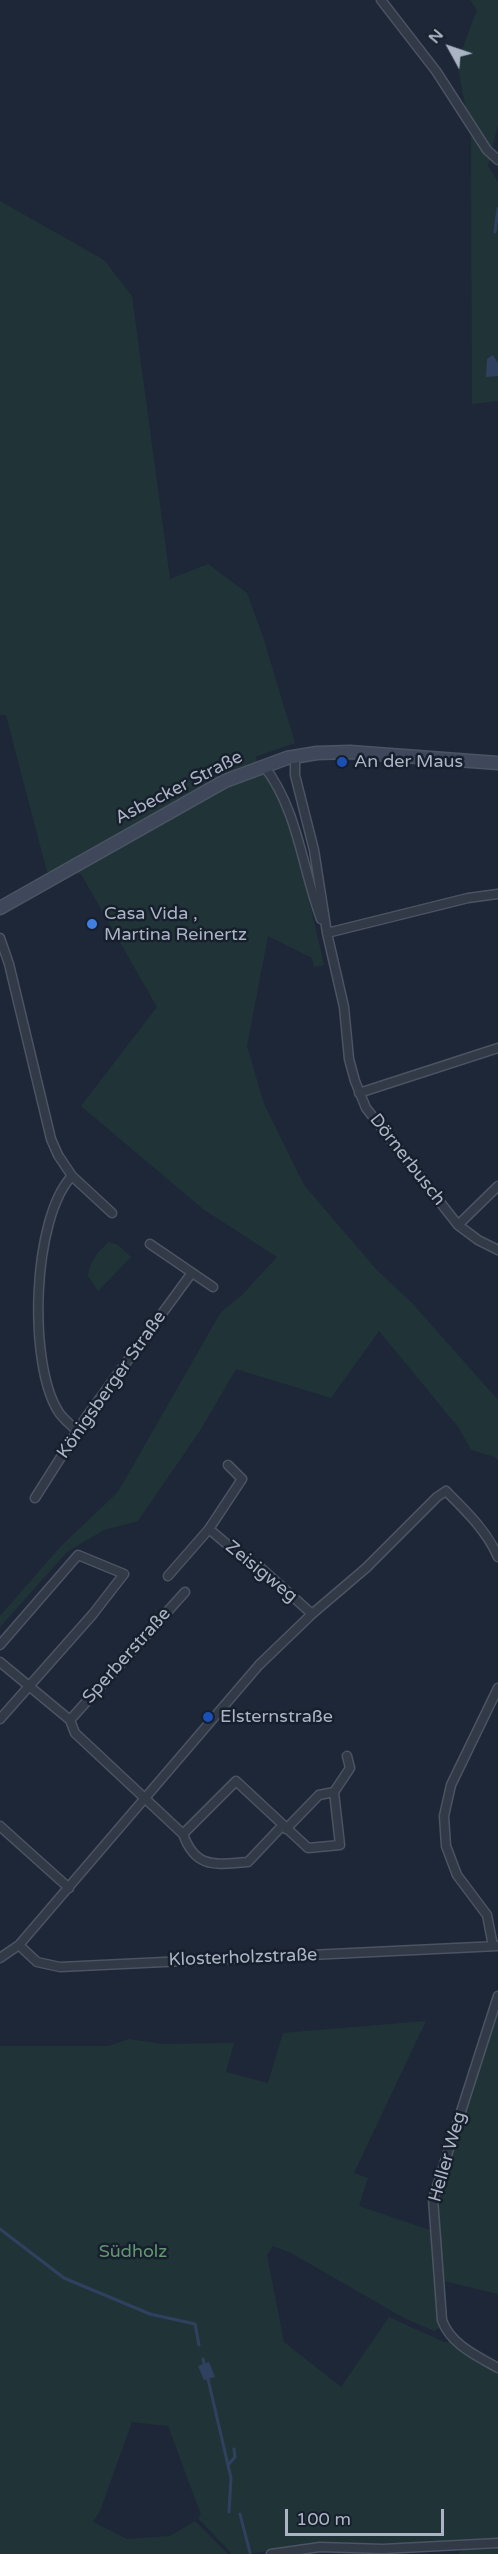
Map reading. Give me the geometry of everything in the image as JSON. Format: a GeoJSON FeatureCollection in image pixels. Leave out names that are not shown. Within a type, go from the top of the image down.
{"type":"FeatureCollection","features":[{"type":"Feature","properties":{"kind":"main road","name":"Asbecker Straße"},"geometry":{"type":"LineString","coordinates":[[0,908],[205,792],[264,766],[317,753],[350,752],[498,763]]}},
{"type":"Feature","properties":{"kind":"street"},"geometry":{"type":"LineString","coordinates":[[381,0],[436,71],[481,143],[498,160]]}},
{"type":"Feature","properties":{"kind":"street"},"geometry":{"type":"LineString","coordinates":[[295,757],[296,775],[314,850],[327,933]]}},
{"type":"Feature","properties":{"kind":"street"},"geometry":{"type":"LineString","coordinates":[[264,766],[280,791],[292,820],[316,905],[327,933]]}},
{"type":"Feature","properties":{"kind":"street"},"geometry":{"type":"LineString","coordinates":[[327,933],[468,898],[498,894]]}},
{"type":"Feature","properties":{"kind":"street","name":"Dörnerbusch"},"geometry":{"type":"LineString","coordinates":[[327,933],[344,1006],[349,1059],[359,1093],[378,1123],[458,1225],[478,1240],[498,1250]]}},
{"type":"Feature","properties":{"kind":"street"},"geometry":{"type":"LineString","coordinates":[[0,938],[51,1139],[58,1155],[72,1176],[112,1214]]}},
{"type":"Feature","properties":{"kind":"street","name":"Dörnerbusch"},"geometry":{"type":"LineString","coordinates":[[359,1093],[498,1048]]}},
{"type":"Feature","properties":{"kind":"street"},"geometry":{"type":"LineString","coordinates":[[72,1176],[56,1200],[42,1248],[39,1322],[47,1387],[58,1412],[77,1431]]}},
{"type":"Feature","properties":{"kind":"street","name":"Dörnerbusch"},"geometry":{"type":"LineString","coordinates":[[458,1225],[498,1186]]}},
{"type":"Feature","properties":{"kind":"street"},"geometry":{"type":"LineString","coordinates":[[150,1245],[213,1287]]}},
{"type":"Feature","properties":{"kind":"street","name":"Königsberger Straße"},"geometry":{"type":"LineString","coordinates":[[35,1498],[77,1431],[191,1274]]}},
{"type":"Feature","properties":{"kind":"street","name":"Zeisigweg"},"geometry":{"type":"LineString","coordinates":[[168,1576],[210,1529],[242,1479],[228,1465]]}},
{"type":"Feature","properties":{"kind":"street"},"geometry":{"type":"LineString","coordinates":[[0,1958],[19,1945],[259,1665],[312,1614],[366,1568],[446,1491],[482,1530],[498,1557]]}},
{"type":"Feature","properties":{"kind":"street","name":"Zeisigweg"},"geometry":{"type":"LineString","coordinates":[[210,1529],[248,1562],[260,1567],[312,1614]]}},
{"type":"Feature","properties":{"kind":"street"},"geometry":{"type":"LineString","coordinates":[[0,1645],[78,1555],[124,1574],[93,1614],[0,1719]]}},
{"type":"Feature","properties":{"kind":"street","name":"Sperberstraße"},"geometry":{"type":"LineString","coordinates":[[70,1720],[184,1592]]}},
{"type":"Feature","properties":{"kind":"street","name":"Sperberstraße"},"geometry":{"type":"LineString","coordinates":[[0,1662],[70,1720],[75,1733],[183,1834],[188,1848],[202,1861],[212,1864],[248,1862],[284,1828]]}},
{"type":"Feature","properties":{"kind":"street"},"geometry":{"type":"LineString","coordinates":[[496,1946],[487,1915],[452,1866],[443,1830],[446,1800],[451,1785],[497,1693]]}},
{"type":"Feature","properties":{"kind":"street"},"geometry":{"type":"LineString","coordinates":[[183,1834],[236,1781],[308,1848],[340,1845],[334,1792],[351,1768],[347,1756]]}},
{"type":"Feature","properties":{"kind":"street"},"geometry":{"type":"LineString","coordinates":[[284,1828],[319,1795],[334,1792]]}},
{"type":"Feature","properties":{"kind":"street"},"geometry":{"type":"LineString","coordinates":[[0,1826],[69,1888]]}},
{"type":"Feature","properties":{"kind":"street","name":"Klosterholzstraße"},"geometry":{"type":"LineString","coordinates":[[19,1945],[37,1962],[60,1967],[496,1946]]}},
{"type":"Feature","properties":{"kind":"street","name":"Heller Weg"},"geometry":{"type":"LineString","coordinates":[[498,1996],[433,2199],[442,2320],[446,2333],[470,2352],[498,2368]]}},
{"type":"Feature","properties":{"kind":"street"},"geometry":{"type":"LineString","coordinates":[[271,2554],[320,2547],[383,2549],[498,2542]]}},
{"type":"Feature","properties":{"kind":"green space"},"geometry":{"type":"Polygon","coordinates":[[[470,0],[498,0],[498,124],[488,166],[498,182],[498,401],[472,404],[471,136],[457,63],[477,10],[470,0]]]}},
{"type":"Feature","properties":{"kind":"green space"},"geometry":{"type":"Polygon","coordinates":[[[0,201],[104,260],[132,296],[170,579],[208,564],[247,593],[263,637],[295,743],[255,757],[282,800],[299,857],[324,965],[314,967],[312,958],[268,936],[247,1046],[264,1104],[304,1185],[376,1269],[412,1303],[498,1400],[498,1460],[471,1450],[459,1428],[379,1331],[331,1398],[236,1369],[201,1429],[138,1521],[104,1530],[67,1552],[0,1627],[0,1616],[61,1546],[118,1492],[221,1312],[243,1294],[277,1257],[203,1209],[81,1106],[157,1007],[81,874],[47,872],[6,715],[0,715],[0,201]]]}},
{"type":"Feature","properties":{"kind":"green space"},"geometry":{"type":"Polygon","coordinates":[[[109,1242],[118,1245],[131,1257],[98,1291],[88,1276],[90,1266],[109,1242]]]}},
{"type":"Feature","properties":{"kind":"green space"},"geometry":{"type":"Polygon","coordinates":[[[498,2008],[498,2294],[444,2281],[436,2199],[498,2008]]]}},
{"type":"Feature","properties":{"kind":"green space","name":"Südholz"},"geometry":{"type":"Polygon","coordinates":[[[426,2021],[354,2173],[368,2178],[359,2206],[432,2231],[441,2327],[434,2331],[404,2318],[291,2253],[273,2246],[267,2255],[284,2342],[341,2387],[389,2317],[444,2342],[450,2342],[498,2370],[498,2554],[458,2554],[465,2548],[285,2548],[249,2554],[232,2554],[198,2518],[201,2515],[168,2426],[132,2422],[100,2511],[93,2522],[127,2539],[170,2536],[195,2521],[228,2554],[0,2554],[0,2046],[109,2046],[129,2039],[163,2044],[234,2043],[226,2072],[268,2083],[283,2033],[426,2021]]]}},
{"type":"Feature","properties":{"kind":"water"},"geometry":{"type":"Polygon","coordinates":[[[493,355],[498,363],[498,376],[486,377],[487,359],[493,355]]]}},
{"type":"Feature","properties":{"kind":"water"},"geometry":{"type":"Polygon","coordinates":[[[209,2362],[215,2377],[204,2380],[198,2366],[209,2362]]]}},
{"type":"Feature","properties":{"kind":"waterway"},"geometry":{"type":"LineString","coordinates":[[495,232],[498,209]]}},
{"type":"Feature","properties":{"kind":"waterway"},"geometry":{"type":"LineString","coordinates":[[0,2229],[64,2278],[150,2314],[195,2324],[199,2345]]}},
{"type":"Feature","properties":{"kind":"waterway"},"geometry":{"type":"LineString","coordinates":[[203,2359],[204,2364]]}},
{"type":"Feature","properties":{"kind":"waterway"},"geometry":{"type":"LineString","coordinates":[[208,2379],[231,2478],[229,2512]]}},
{"type":"Feature","properties":{"kind":"waterway"},"geometry":{"type":"LineString","coordinates":[[228,2465],[235,2457],[234,2449]]}},
{"type":"Feature","properties":{"kind":"waterway"},"geometry":{"type":"LineString","coordinates":[[240,2514],[250,2553]]}},
{"type":"Feature","properties":{"kind":"place","name":"An der Maus"},"geometry":{"type":"Point","coordinates":[342,762]}},
{"type":"Feature","properties":{"kind":"place","name":"Casa Vida , Martina Reinertz"},"geometry":{"type":"Point","coordinates":[92,924]}},
{"type":"Feature","properties":{"kind":"place","name":"Elsternstraße"},"geometry":{"type":"Point","coordinates":[208,1717]}}]}
